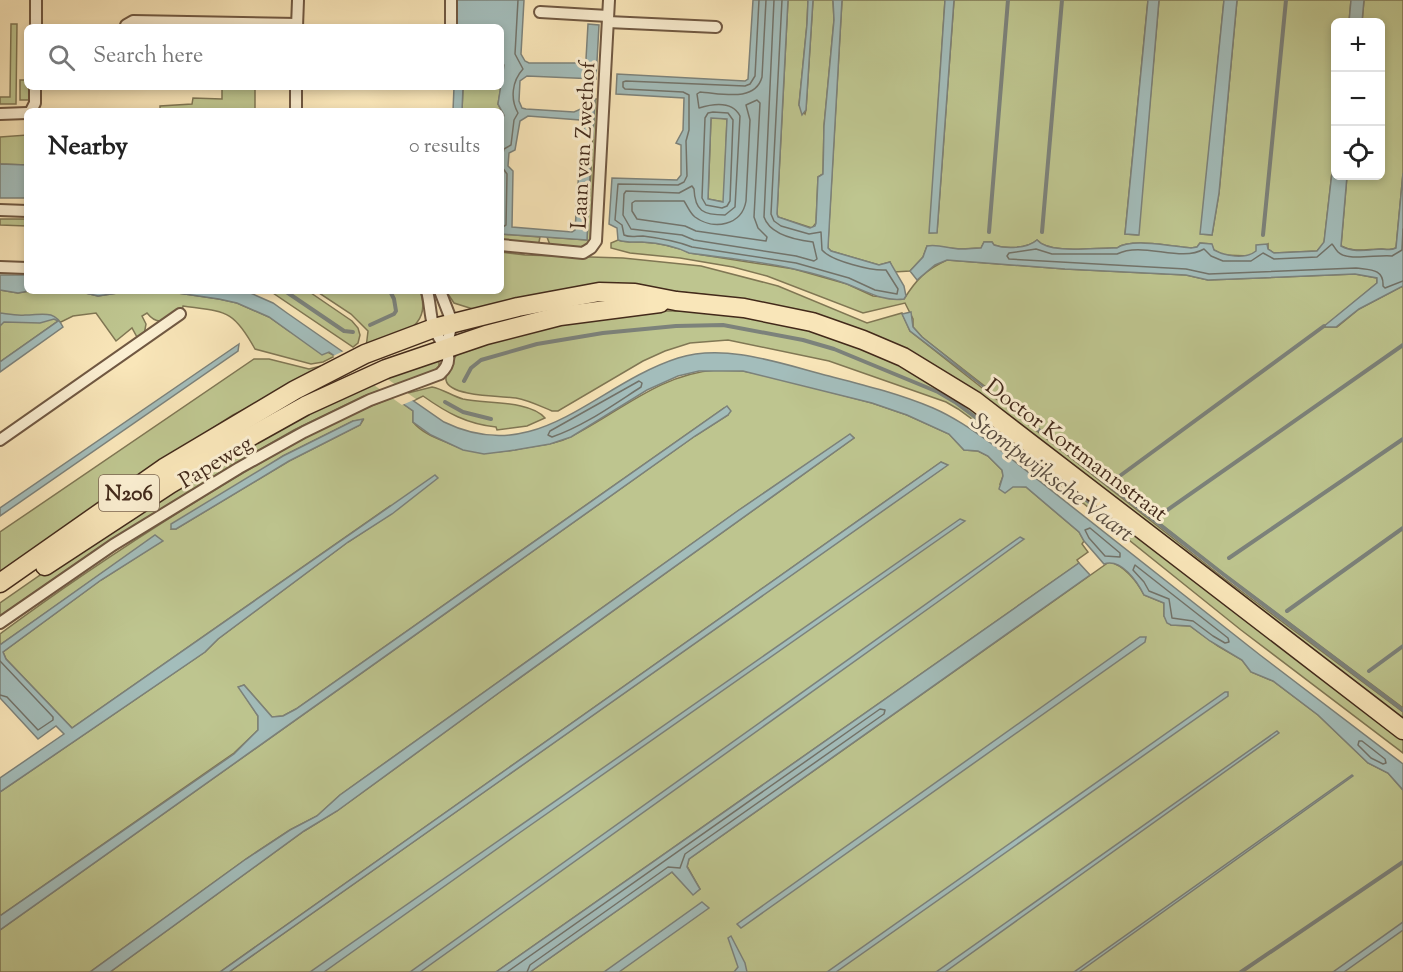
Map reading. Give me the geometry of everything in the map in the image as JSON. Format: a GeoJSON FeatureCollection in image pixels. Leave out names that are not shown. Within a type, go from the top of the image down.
{"type":"FeatureCollection","features":[{"type":"Feature","properties":{"kind":"main road","name":"Doctor Kortmannstraat"},"geometry":{"type":"LineString","coordinates":[[434,328],[452,322],[599,292],[635,293],[744,308],[812,322],[863,339],[903,357],[975,401],[1403,730]]}},
{"type":"Feature","properties":{"kind":"main road","name":"Doctor Kortmannstraat"},"geometry":{"type":"LineString","coordinates":[[446,349],[514,327],[560,316],[676,300]]}},
{"type":"Feature","properties":{"kind":"main road","name":"N206"},"geometry":{"type":"LineString","coordinates":[[0,583],[164,468],[261,409],[365,354],[434,328]]}},
{"type":"Feature","properties":{"kind":"main road","name":"N206"},"geometry":{"type":"LineString","coordinates":[[0,597],[93,533],[170,484],[305,406],[386,369],[446,349]]}},
{"type":"Feature","properties":{"kind":"street"},"geometry":{"type":"LineString","coordinates":[[36,0],[36,24]]}},
{"type":"Feature","properties":{"kind":"street"},"geometry":{"type":"LineString","coordinates":[[297,24],[298,0]]}},
{"type":"Feature","properties":{"kind":"street"},"geometry":{"type":"LineString","coordinates":[[451,24],[452,0]]}},
{"type":"Feature","properties":{"kind":"street","name":"Laan van Zwethof"},"geometry":{"type":"LineString","coordinates":[[504,245],[583,253],[597,241],[609,0]]}},
{"type":"Feature","properties":{"kind":"street"},"geometry":{"type":"LineString","coordinates":[[540,12],[716,27]]}},
{"type":"Feature","properties":{"kind":"street"},"geometry":{"type":"LineString","coordinates":[[128,24],[133,21],[256,24]]}},
{"type":"Feature","properties":{"kind":"street"},"geometry":{"type":"LineString","coordinates":[[32,108],[35,90]]}},
{"type":"Feature","properties":{"kind":"street"},"geometry":{"type":"LineString","coordinates":[[296,90],[296,108]]}},
{"type":"Feature","properties":{"kind":"street"},"geometry":{"type":"LineString","coordinates":[[0,114],[24,113]]}},
{"type":"Feature","properties":{"kind":"street"},"geometry":{"type":"LineString","coordinates":[[0,210],[24,211]]}},
{"type":"Feature","properties":{"kind":"street"},"geometry":{"type":"LineString","coordinates":[[0,267],[24,268]]}},
{"type":"Feature","properties":{"kind":"street"},"geometry":{"type":"LineString","coordinates":[[428,294],[434,328],[446,349]]}},
{"type":"Feature","properties":{"kind":"street"},"geometry":{"type":"LineString","coordinates":[[441,294],[452,322],[446,349]]}},
{"type":"Feature","properties":{"kind":"street"},"geometry":{"type":"LineString","coordinates":[[0,440],[180,314]]}},
{"type":"Feature","properties":{"kind":"street","name":"Papeweg"},"geometry":{"type":"LineString","coordinates":[[0,623],[113,545],[238,468],[304,432],[386,394],[435,377],[444,370],[448,361],[446,349]]}},
{"type":"Feature","properties":{"kind":"green space"},"geometry":{"type":"Polygon","coordinates":[[[788,0],[808,0],[799,105],[805,114],[813,0],[833,0],[834,20],[824,126],[823,174],[818,177],[816,223],[812,228],[778,217],[777,214],[788,0]]]}},
{"type":"Feature","properties":{"kind":"green space"},"geometry":{"type":"Polygon","coordinates":[[[842,0],[945,0],[930,233],[937,232],[954,0],[1148,0],[1125,234],[1138,235],[1159,0],[1224,0],[1201,234],[1212,235],[1219,193],[1237,0],[1351,0],[1349,18],[1331,18],[1331,180],[1324,243],[1317,251],[1274,253],[1268,249],[1268,244],[1250,256],[1223,255],[1214,250],[1211,244],[1200,243],[1197,247],[1191,248],[1132,243],[1117,248],[1063,249],[1043,245],[1037,240],[1028,245],[1010,248],[984,242],[981,248],[927,246],[923,257],[910,271],[894,272],[890,262],[879,265],[831,251],[828,248],[842,0]]]}},
{"type":"Feature","properties":{"kind":"green space"},"geometry":{"type":"Polygon","coordinates":[[[1364,0],[1403,0],[1403,173],[1396,248],[1391,250],[1356,250],[1341,246],[1347,180],[1385,180],[1385,18],[1362,18],[1364,0]]]}},
{"type":"Feature","properties":{"kind":"green space"},"geometry":{"type":"Polygon","coordinates":[[[11,24],[17,24],[16,104],[0,104],[0,97],[10,97],[11,24]]]}},
{"type":"Feature","properties":{"kind":"green space"},"geometry":{"type":"Polygon","coordinates":[[[20,80],[24,80],[24,90],[29,90],[29,100],[20,100],[20,80]]]}},
{"type":"Feature","properties":{"kind":"green space"},"geometry":{"type":"Polygon","coordinates":[[[222,90],[255,90],[255,108],[160,108],[160,106],[192,104],[193,98],[222,99],[222,90]]]}},
{"type":"Feature","properties":{"kind":"green space"},"geometry":{"type":"Polygon","coordinates":[[[463,90],[500,90],[498,104],[500,108],[462,108],[463,90]]]}},
{"type":"Feature","properties":{"kind":"green space"},"geometry":{"type":"Polygon","coordinates":[[[595,99],[600,99],[593,240],[584,249],[550,245],[547,237],[587,240],[595,99]]]}},
{"type":"Feature","properties":{"kind":"green space"},"geometry":{"type":"Polygon","coordinates":[[[711,117],[727,119],[724,202],[708,199],[711,117]]]}},
{"type":"Feature","properties":{"kind":"green space"},"geometry":{"type":"Polygon","coordinates":[[[24,135],[24,165],[0,164],[0,137],[24,135]]]}},
{"type":"Feature","properties":{"kind":"green space"},"geometry":{"type":"Polygon","coordinates":[[[0,219],[24,219],[24,226],[0,225],[0,219]]]}},
{"type":"Feature","properties":{"kind":"green space"},"geometry":{"type":"Polygon","coordinates":[[[504,234],[540,237],[536,244],[504,241],[504,234]]]}},
{"type":"Feature","properties":{"kind":"green space"},"geometry":{"type":"Polygon","coordinates":[[[618,240],[660,244],[690,253],[794,269],[847,284],[873,296],[904,299],[922,276],[947,260],[1186,275],[1208,280],[1355,274],[1377,278],[1377,283],[1324,327],[1337,327],[1359,309],[1403,286],[1403,708],[1223,573],[922,337],[913,327],[913,319],[905,303],[863,313],[767,276],[733,267],[630,253],[611,248],[611,243],[618,240]]]}},
{"type":"Feature","properties":{"kind":"green space"},"geometry":{"type":"Polygon","coordinates":[[[504,252],[623,258],[701,266],[778,286],[867,323],[902,313],[910,331],[1221,576],[1403,712],[1403,722],[978,394],[915,355],[770,304],[701,294],[640,288],[476,310],[454,303],[448,294],[504,294],[504,252]]]}},
{"type":"Feature","properties":{"kind":"green space"},"geometry":{"type":"Polygon","coordinates":[[[0,290],[24,292],[24,294],[98,296],[185,294],[219,299],[237,303],[269,317],[289,331],[335,356],[323,362],[311,364],[255,349],[234,319],[219,312],[183,306],[182,311],[163,321],[151,318],[147,313],[142,316],[146,324],[144,335],[138,339],[132,328],[116,341],[96,313],[73,316],[61,322],[58,321],[0,362],[0,290]]]}},
{"type":"Feature","properties":{"kind":"green space"},"geometry":{"type":"Polygon","coordinates":[[[274,294],[312,294],[352,321],[358,328],[360,335],[358,343],[353,347],[274,294]]]}},
{"type":"Feature","properties":{"kind":"green space"},"geometry":{"type":"Polygon","coordinates":[[[321,294],[421,294],[423,304],[421,315],[409,330],[366,348],[368,331],[351,314],[321,294]]]}},
{"type":"Feature","properties":{"kind":"green space"},"geometry":{"type":"Polygon","coordinates":[[[641,311],[688,311],[745,315],[820,333],[890,359],[968,405],[1403,738],[1403,753],[1241,630],[1043,471],[946,402],[829,361],[728,340],[690,343],[665,351],[643,361],[558,411],[516,398],[466,393],[449,386],[446,380],[448,370],[457,354],[536,327],[641,311]]]}},
{"type":"Feature","properties":{"kind":"green space"},"geometry":{"type":"Polygon","coordinates":[[[434,358],[439,362],[439,366],[433,372],[364,396],[294,430],[106,543],[0,616],[0,603],[92,539],[281,426],[371,384],[434,358]]]}},
{"type":"Feature","properties":{"kind":"green space"},"geometry":{"type":"Polygon","coordinates":[[[254,359],[269,359],[309,369],[337,362],[233,415],[144,472],[0,572],[0,532],[254,359]]]}},
{"type":"Feature","properties":{"kind":"green space"},"geometry":{"type":"Polygon","coordinates":[[[716,370],[743,371],[773,377],[872,403],[907,415],[949,434],[964,450],[978,451],[988,456],[1002,470],[1003,476],[1000,484],[1026,487],[1079,532],[1084,541],[1082,544],[1088,552],[1077,560],[1079,563],[496,972],[229,972],[947,465],[941,462],[220,972],[110,972],[854,438],[850,435],[739,510],[340,795],[317,816],[290,830],[246,859],[90,972],[0,972],[0,930],[695,436],[728,415],[724,408],[296,709],[283,716],[272,717],[244,685],[239,687],[258,716],[258,730],[234,753],[0,916],[0,792],[205,652],[218,639],[348,542],[391,514],[390,506],[72,728],[6,659],[3,652],[101,580],[162,541],[155,536],[0,645],[0,634],[102,562],[208,494],[322,429],[394,397],[413,411],[413,422],[429,435],[467,450],[495,452],[566,439],[641,395],[677,378],[716,370]],[[363,420],[353,421],[283,456],[172,529],[176,529],[289,461],[360,425],[363,420]]]}},
{"type":"Feature","properties":{"kind":"green space"},"geometry":{"type":"Polygon","coordinates":[[[432,387],[472,401],[529,408],[545,418],[527,426],[497,430],[496,427],[458,417],[423,396],[413,401],[404,394],[432,387]]]}},
{"type":"Feature","properties":{"kind":"green space"},"geometry":{"type":"Polygon","coordinates":[[[1109,562],[1120,566],[1130,574],[1144,595],[1164,603],[1164,616],[1171,625],[1190,626],[1242,660],[1251,672],[1273,681],[1318,715],[1368,763],[1388,773],[1403,790],[1403,972],[530,972],[672,872],[693,894],[700,889],[687,866],[689,859],[1109,562]]]}},
{"type":"Feature","properties":{"kind":"water"},"geometry":{"type":"Polygon","coordinates":[[[455,0],[524,0],[521,54],[529,63],[582,63],[586,59],[588,24],[599,25],[596,79],[527,76],[520,81],[519,101],[522,108],[526,109],[574,112],[581,109],[584,99],[595,99],[593,137],[583,135],[584,128],[580,120],[528,116],[520,121],[515,150],[509,153],[508,166],[513,171],[512,227],[572,232],[575,230],[580,154],[591,154],[587,240],[504,234],[504,108],[500,108],[498,104],[500,90],[504,90],[504,24],[455,24],[455,0]]]}},
{"type":"Feature","properties":{"kind":"water"},"geometry":{"type":"Polygon","coordinates":[[[753,0],[788,0],[777,214],[778,217],[810,228],[815,226],[818,177],[823,174],[824,126],[834,20],[833,0],[842,0],[828,248],[831,251],[879,265],[890,262],[904,286],[906,296],[904,299],[889,299],[834,280],[781,266],[689,253],[660,244],[618,240],[617,228],[609,224],[612,178],[677,180],[681,175],[681,145],[676,143],[683,130],[684,98],[616,94],[617,74],[745,81],[748,79],[753,0]],[[711,118],[708,199],[723,202],[727,119],[711,118]]]}},
{"type":"Feature","properties":{"kind":"water"},"geometry":{"type":"Polygon","coordinates":[[[808,0],[813,0],[806,110],[802,115],[799,105],[808,0]]]}},
{"type":"Feature","properties":{"kind":"water"},"geometry":{"type":"Polygon","coordinates":[[[945,0],[954,0],[937,233],[929,233],[945,0]]]}},
{"type":"Feature","properties":{"kind":"water"},"geometry":{"type":"Polygon","coordinates":[[[1148,0],[1159,0],[1139,235],[1125,234],[1148,0]]]}},
{"type":"Feature","properties":{"kind":"water"},"geometry":{"type":"Polygon","coordinates":[[[1224,0],[1237,0],[1219,193],[1212,235],[1200,234],[1224,0]]]}},
{"type":"Feature","properties":{"kind":"water"},"geometry":{"type":"Polygon","coordinates":[[[1351,0],[1364,0],[1362,18],[1349,18],[1351,0]]]}},
{"type":"Feature","properties":{"kind":"water"},"geometry":{"type":"Polygon","coordinates":[[[454,90],[463,90],[462,108],[453,108],[454,90]]]}},
{"type":"Feature","properties":{"kind":"water"},"geometry":{"type":"Polygon","coordinates":[[[0,164],[24,165],[24,198],[0,198],[0,164]]]}},
{"type":"Feature","properties":{"kind":"water"},"geometry":{"type":"Polygon","coordinates":[[[1403,173],[1403,286],[1359,309],[1336,327],[1323,327],[1377,283],[1377,278],[1355,274],[1208,280],[1186,275],[947,260],[935,265],[917,280],[910,271],[923,257],[927,246],[981,248],[984,242],[1010,248],[1028,245],[1037,240],[1043,245],[1063,249],[1117,248],[1141,243],[1191,248],[1197,247],[1200,243],[1212,244],[1214,250],[1235,256],[1251,254],[1256,251],[1256,245],[1267,244],[1268,249],[1274,253],[1317,251],[1324,242],[1331,180],[1347,180],[1341,246],[1350,250],[1396,248],[1403,173]]]}},
{"type":"Feature","properties":{"kind":"water"},"geometry":{"type":"Polygon","coordinates":[[[0,275],[24,275],[24,292],[0,290],[0,275]]]}},
{"type":"Feature","properties":{"kind":"water"},"geometry":{"type":"Polygon","coordinates":[[[185,294],[253,294],[273,303],[444,422],[478,434],[508,435],[537,429],[565,417],[648,370],[678,358],[696,354],[734,354],[773,361],[882,390],[920,403],[957,421],[995,446],[1260,655],[1403,764],[1403,790],[1388,773],[1368,763],[1318,715],[1273,681],[1251,672],[1242,660],[1190,626],[1167,623],[1164,616],[1164,603],[1144,595],[1133,577],[1122,567],[1110,563],[1104,564],[1079,532],[1026,487],[1013,487],[1005,493],[999,489],[1003,476],[1002,470],[988,456],[978,451],[964,450],[949,434],[907,415],[872,403],[743,371],[699,371],[678,376],[647,390],[571,437],[550,444],[484,454],[463,450],[431,435],[413,422],[413,411],[329,352],[322,355],[269,317],[237,303],[185,294]]]}},
{"type":"Feature","properties":{"kind":"water"},"geometry":{"type":"Polygon","coordinates":[[[911,312],[913,327],[922,337],[1011,408],[910,331],[902,314],[911,312]]]}},
{"type":"Feature","properties":{"kind":"water"},"geometry":{"type":"Polygon","coordinates":[[[0,313],[52,315],[59,321],[63,327],[0,372],[0,362],[58,321],[54,319],[40,323],[4,322],[0,326],[0,313]]]}},
{"type":"Feature","properties":{"kind":"water"},"geometry":{"type":"Polygon","coordinates":[[[239,344],[238,351],[0,516],[0,508],[239,344]]]}},
{"type":"Feature","properties":{"kind":"water"},"geometry":{"type":"Polygon","coordinates":[[[727,406],[731,411],[728,415],[695,436],[0,930],[0,916],[234,754],[258,730],[258,716],[238,687],[244,685],[272,717],[283,716],[296,709],[727,406]]]}},
{"type":"Feature","properties":{"kind":"water"},"geometry":{"type":"Polygon","coordinates":[[[363,419],[360,425],[289,461],[176,529],[171,529],[171,524],[283,456],[353,421],[363,419]]]}},
{"type":"Feature","properties":{"kind":"water"},"geometry":{"type":"Polygon","coordinates":[[[850,434],[854,438],[110,972],[90,972],[246,859],[290,830],[317,816],[340,795],[739,510],[850,434]]]}},
{"type":"Feature","properties":{"kind":"water"},"geometry":{"type":"Polygon","coordinates":[[[941,462],[948,465],[229,972],[220,972],[941,462]]]}},
{"type":"Feature","properties":{"kind":"water"},"geometry":{"type":"Polygon","coordinates":[[[435,475],[438,478],[392,514],[348,542],[218,639],[205,652],[0,792],[0,778],[64,734],[56,726],[38,739],[0,698],[0,645],[155,535],[163,541],[101,580],[3,652],[6,659],[72,728],[435,475]]]}},
{"type":"Feature","properties":{"kind":"water"},"geometry":{"type":"Polygon","coordinates":[[[960,519],[965,521],[324,972],[310,972],[960,519]]]}},
{"type":"Feature","properties":{"kind":"water"},"geometry":{"type":"Polygon","coordinates":[[[1020,537],[1024,539],[420,972],[410,972],[1020,537]]]}},
{"type":"Feature","properties":{"kind":"water"},"geometry":{"type":"Polygon","coordinates":[[[1079,563],[1090,575],[689,859],[687,867],[700,889],[693,895],[672,872],[530,972],[496,972],[1079,563]]]}},
{"type":"Feature","properties":{"kind":"water"},"geometry":{"type":"Polygon","coordinates":[[[1140,637],[1146,637],[1145,642],[741,928],[737,924],[1140,637]]]}},
{"type":"Feature","properties":{"kind":"water"},"geometry":{"type":"Polygon","coordinates":[[[1228,692],[1228,696],[836,972],[827,972],[1228,692]]]}},
{"type":"Feature","properties":{"kind":"water"},"geometry":{"type":"Polygon","coordinates":[[[1277,731],[1279,733],[945,972],[936,972],[1277,731]]]}},
{"type":"Feature","properties":{"kind":"water"},"geometry":{"type":"Polygon","coordinates":[[[1352,775],[1079,972],[1074,972],[1352,775]]]}},
{"type":"Feature","properties":{"kind":"water"},"geometry":{"type":"Polygon","coordinates":[[[702,902],[709,908],[619,972],[604,972],[702,902]]]}},
{"type":"Feature","properties":{"kind":"water"},"geometry":{"type":"Polygon","coordinates":[[[1403,922],[1403,930],[1344,972],[1333,972],[1403,922]]]}},
{"type":"Feature","properties":{"kind":"water"},"geometry":{"type":"Polygon","coordinates":[[[731,936],[745,963],[747,972],[734,972],[738,967],[728,938],[731,936]]]}},
{"type":"Feature","properties":{"kind":"pier"},"geometry":{"type":"Polygon","coordinates":[[[346,350],[416,399],[402,405],[333,356],[346,350]]]}},
{"type":"Feature","properties":{"kind":"waterway"},"geometry":{"type":"LineString","coordinates":[[989,232],[1008,0]]}},
{"type":"Feature","properties":{"kind":"waterway"},"geometry":{"type":"LineString","coordinates":[[1042,232],[1062,0]]}},
{"type":"Feature","properties":{"kind":"waterway"},"geometry":{"type":"LineString","coordinates":[[1263,235],[1286,0]]}},
{"type":"Feature","properties":{"kind":"waterway"},"geometry":{"type":"LineString","coordinates":[[289,294],[344,331],[353,332]]}},
{"type":"Feature","properties":{"kind":"waterway"},"geometry":{"type":"LineString","coordinates":[[370,325],[394,314],[396,311],[392,294]]}},
{"type":"Feature","properties":{"kind":"waterway","name":"Stompwijksche Vaart"},"geometry":{"type":"LineString","coordinates":[[464,381],[471,368],[481,360],[537,344],[603,333],[676,326],[723,325],[803,340],[834,349],[938,392],[955,402],[1089,502]]}},
{"type":"Feature","properties":{"kind":"waterway"},"geometry":{"type":"LineString","coordinates":[[1117,478],[1324,326]]}},
{"type":"Feature","properties":{"kind":"waterway"},"geometry":{"type":"LineString","coordinates":[[1163,513],[1403,345]]}},
{"type":"Feature","properties":{"kind":"waterway"},"geometry":{"type":"LineString","coordinates":[[445,402],[463,412],[491,419]]}},
{"type":"Feature","properties":{"kind":"waterway"},"geometry":{"type":"LineString","coordinates":[[1008,406],[1223,574],[1403,710]]}},
{"type":"Feature","properties":{"kind":"waterway"},"geometry":{"type":"LineString","coordinates":[[1229,558],[1403,439]]}},
{"type":"Feature","properties":{"kind":"waterway"},"geometry":{"type":"LineString","coordinates":[[1287,611],[1403,528]]}},
{"type":"Feature","properties":{"kind":"waterway"},"geometry":{"type":"LineString","coordinates":[[1369,671],[1403,646]]}},
{"type":"Feature","properties":{"kind":"waterway"},"geometry":{"type":"LineString","coordinates":[[1241,972],[1403,862]]}}]}
